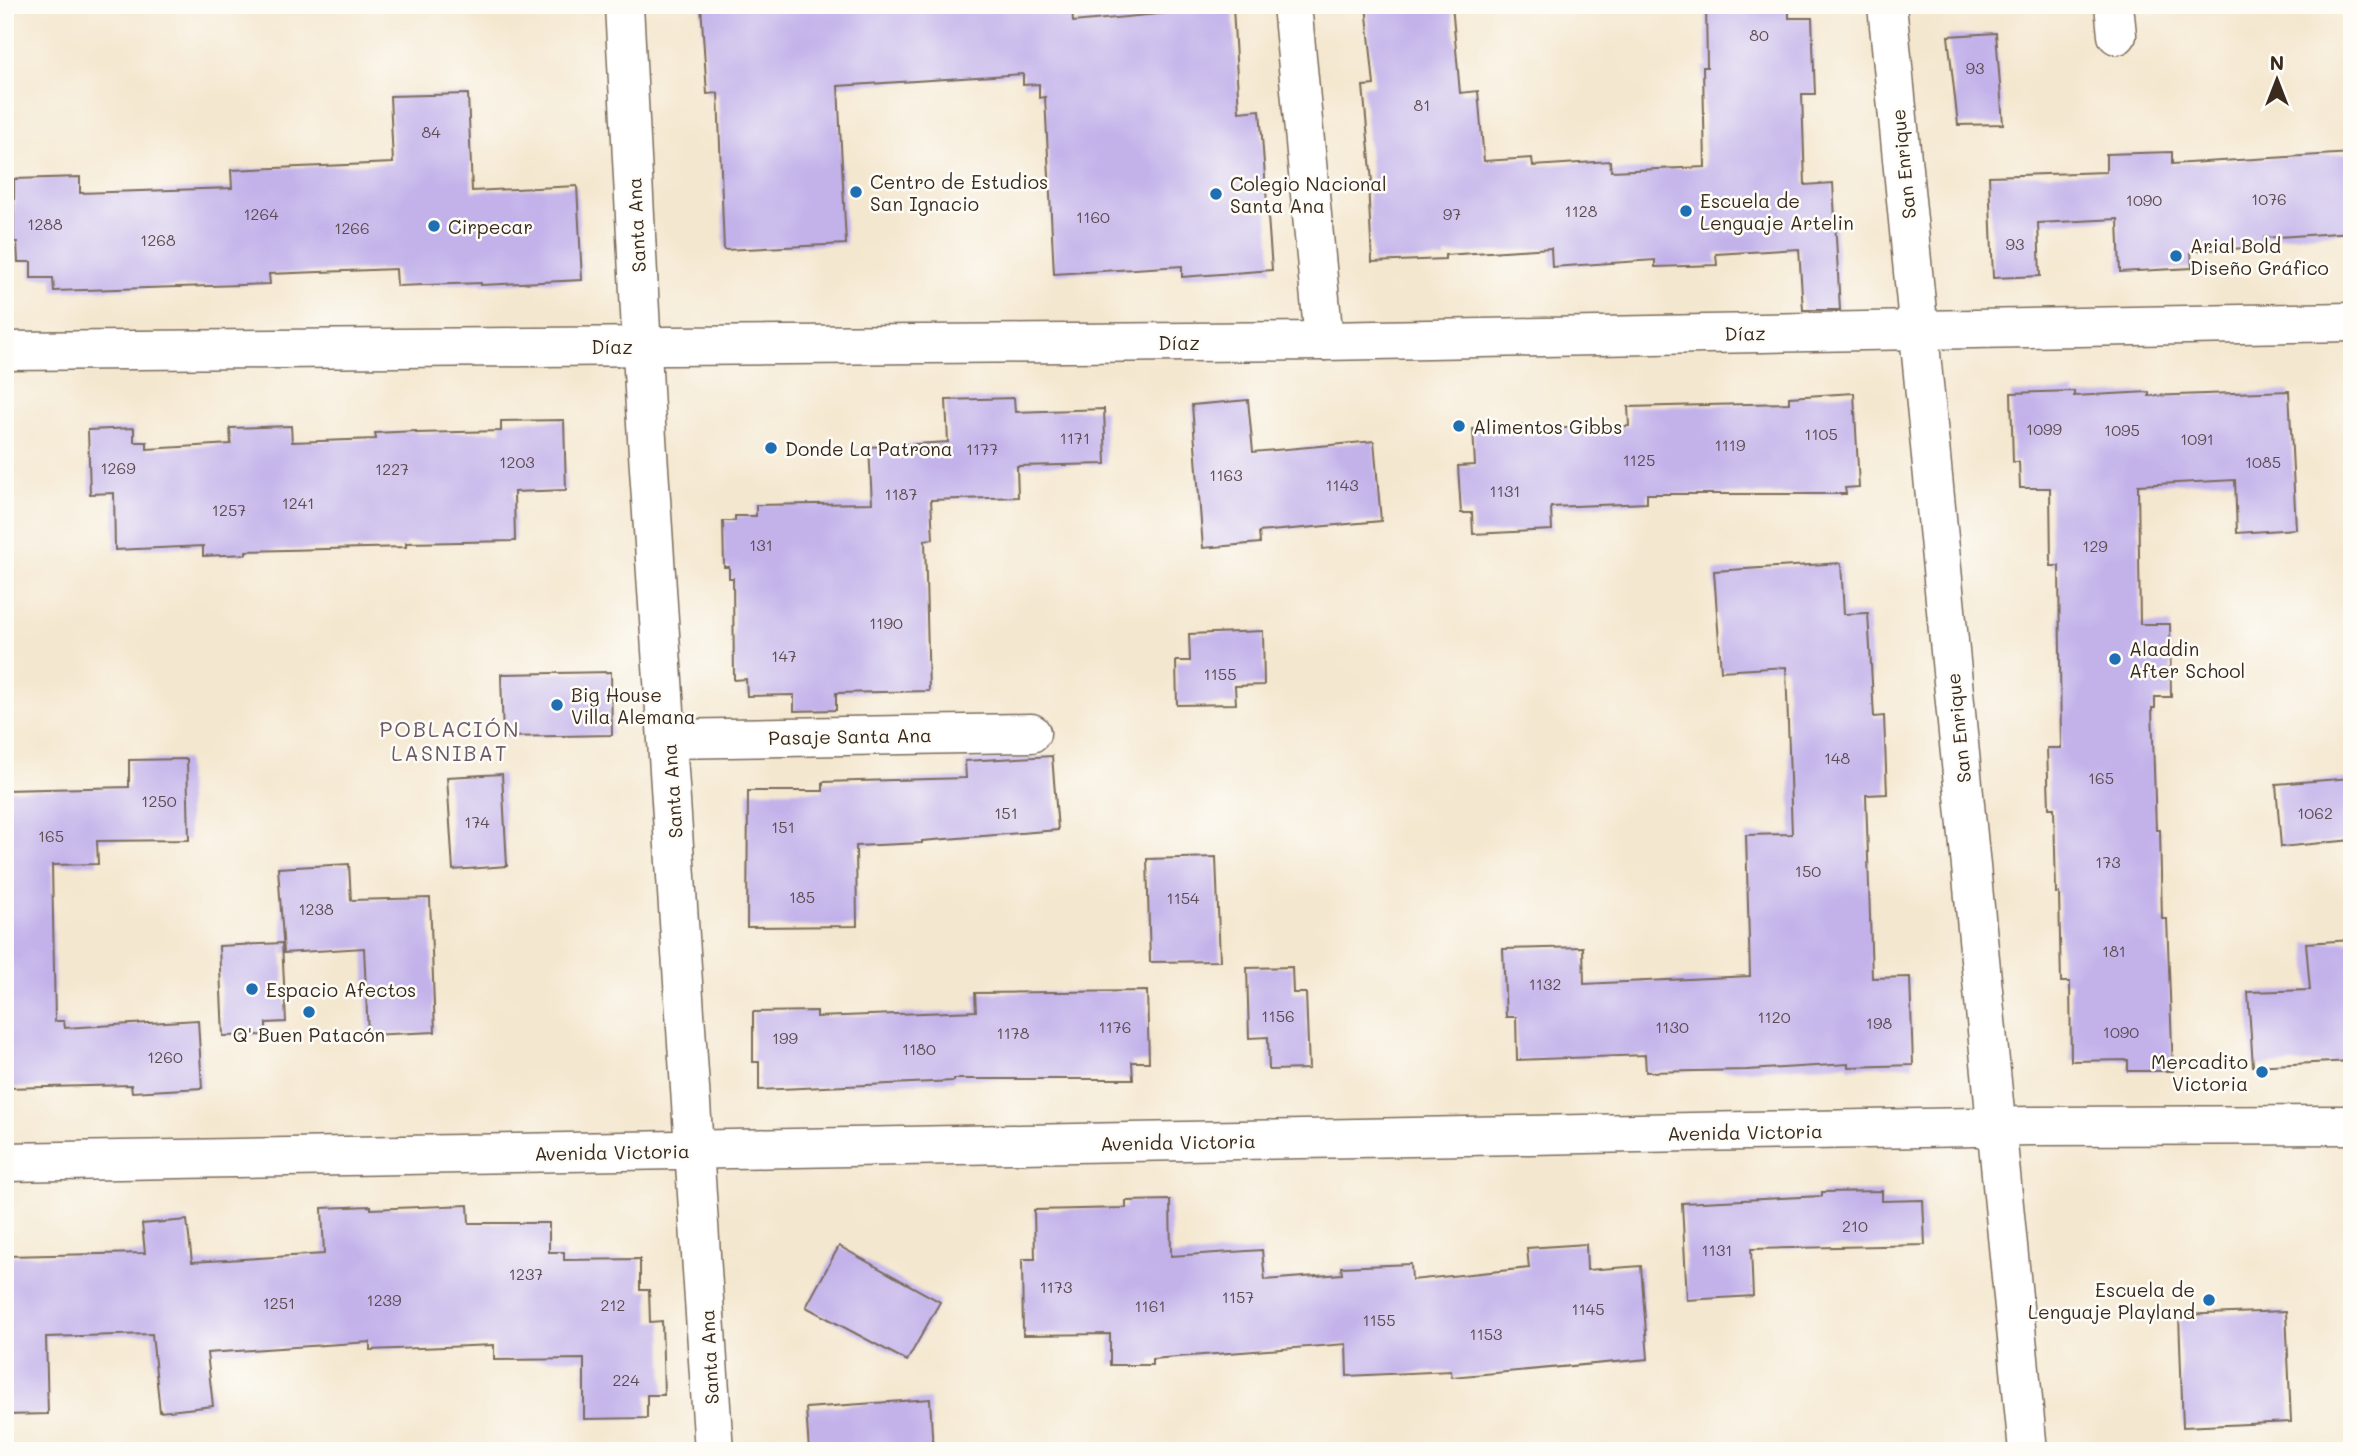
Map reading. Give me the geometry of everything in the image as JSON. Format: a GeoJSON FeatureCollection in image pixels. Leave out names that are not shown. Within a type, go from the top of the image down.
{"type":"FeatureCollection","features":[{"type":"Feature","properties":{"kind":"street","name":"Santa Ana"},"geometry":{"type":"LineString","coordinates":[[624,5],[642,346],[714,1451]]}},
{"type":"Feature","properties":{"kind":"street"},"geometry":{"type":"LineString","coordinates":[[1293,5],[1324,341]]}},
{"type":"Feature","properties":{"kind":"street","name":"San Enrique"},"geometry":{"type":"LineString","coordinates":[[1887,5],[2028,1451]]}},
{"type":"Feature","properties":{"kind":"street","name":"Díaz"},"geometry":{"type":"LineString","coordinates":[[5,351],[1324,341],[2352,322]]}},
{"type":"Feature","properties":{"kind":"street","name":"Pasaje Santa Ana"},"geometry":{"type":"LineString","coordinates":[[668,739],[1031,733]]}},
{"type":"Feature","properties":{"kind":"street","name":"Avenida Victoria"},"geometry":{"type":"LineString","coordinates":[[5,1162],[1997,1127],[2352,1125]]}},
{"type":"Feature","properties":{"kind":"building","name":"Colegio Nacional Santa Ana"},"geometry":{"type":"Polygon","coordinates":[[[701,5],[1072,5],[1073,22],[1233,7],[1239,112],[1260,110],[1272,270],[1182,277],[1182,266],[1054,274],[1045,97],[1039,98],[1039,84],[1023,85],[1023,74],[838,86],[846,244],[724,250],[718,93],[707,94],[701,5]]]}},
{"type":"Feature","properties":{"kind":"building"},"geometry":{"type":"Polygon","coordinates":[[[1366,5],[1452,5],[1460,93],[1478,91],[1484,161],[1532,158],[1533,166],[1610,161],[1611,171],[1705,167],[1703,67],[1707,67],[1706,5],[1789,5],[1789,18],[1812,18],[1815,94],[1802,94],[1805,185],[1833,183],[1840,310],[1803,310],[1799,249],[1716,254],[1717,265],[1655,267],[1655,260],[1552,267],[1551,248],[1445,255],[1445,259],[1372,262],[1368,182],[1372,182],[1363,86],[1374,85],[1366,5]]]}},
{"type":"Feature","properties":{"kind":"building"},"geometry":{"type":"Polygon","coordinates":[[[1996,33],[2003,124],[1958,125],[1948,36],[1996,33]]]}},
{"type":"Feature","properties":{"kind":"building"},"geometry":{"type":"Polygon","coordinates":[[[468,94],[472,191],[577,186],[582,280],[397,286],[396,269],[269,274],[270,284],[54,291],[53,278],[31,278],[31,262],[18,262],[17,242],[14,242],[14,179],[80,177],[80,193],[232,188],[231,170],[393,163],[390,96],[468,94]]]}},
{"type":"Feature","properties":{"kind":"building"},"geometry":{"type":"Polygon","coordinates":[[[2172,152],[2172,164],[2352,153],[2352,232],[2264,238],[2265,247],[2191,251],[2192,268],[2120,272],[2118,219],[2038,223],[2040,276],[1993,278],[1989,176],[2106,172],[2106,154],[2172,152]]]}},
{"type":"Feature","properties":{"kind":"building"},"geometry":{"type":"Polygon","coordinates":[[[2074,391],[2074,396],[2149,392],[2149,396],[2289,391],[2296,529],[2237,533],[2235,480],[2138,485],[2140,624],[2170,624],[2171,697],[2155,697],[2155,708],[2152,708],[2156,830],[2160,830],[2162,919],[2167,919],[2173,1071],[2128,1071],[2128,1060],[2071,1061],[2070,982],[2061,982],[2054,808],[2049,808],[2047,748],[2061,748],[2059,566],[2051,566],[2050,488],[2020,488],[2019,462],[2013,462],[2011,393],[2074,391]]]}},
{"type":"Feature","properties":{"kind":"building"},"geometry":{"type":"Polygon","coordinates":[[[1854,393],[1859,487],[1845,488],[1846,494],[1647,494],[1647,503],[1551,507],[1552,530],[1473,534],[1472,513],[1461,513],[1458,466],[1475,465],[1473,429],[1535,425],[1535,429],[1629,426],[1628,407],[1789,403],[1789,397],[1854,393]]]}},
{"type":"Feature","properties":{"kind":"building"},"geometry":{"type":"Polygon","coordinates":[[[1014,398],[1015,412],[1104,409],[1106,464],[1017,466],[1018,497],[931,500],[933,539],[925,540],[929,691],[836,693],[836,710],[794,711],[794,695],[747,696],[746,679],[734,680],[733,578],[729,578],[729,567],[724,567],[723,521],[735,521],[735,516],[756,516],[756,505],[872,503],[869,447],[948,442],[946,400],[1014,398]]]}},
{"type":"Feature","properties":{"kind":"building"},"geometry":{"type":"Polygon","coordinates":[[[1248,400],[1253,452],[1374,441],[1381,521],[1259,532],[1260,543],[1203,548],[1192,405],[1248,400]]]}},
{"type":"Feature","properties":{"kind":"building"},"geometry":{"type":"Polygon","coordinates":[[[564,420],[566,490],[514,492],[515,541],[406,543],[406,547],[246,551],[246,554],[203,556],[203,546],[115,550],[114,493],[90,494],[88,430],[134,428],[134,442],[147,442],[147,449],[231,444],[230,428],[291,426],[292,442],[376,439],[375,433],[501,431],[501,421],[564,420]]]}},
{"type":"Feature","properties":{"kind":"building"},"geometry":{"type":"Polygon","coordinates":[[[1841,563],[1844,614],[1868,613],[1874,717],[1884,716],[1887,794],[1866,795],[1872,978],[1910,977],[1913,1065],[1848,1067],[1848,1064],[1646,1072],[1645,1055],[1517,1060],[1516,1017],[1506,1017],[1503,949],[1583,947],[1584,984],[1750,976],[1746,835],[1792,834],[1786,667],[1721,671],[1714,571],[1841,563]]]}},
{"type":"Feature","properties":{"kind":"building"},"geometry":{"type":"Polygon","coordinates":[[[1263,631],[1264,685],[1235,686],[1236,704],[1177,705],[1176,661],[1190,661],[1189,634],[1263,631]]]}},
{"type":"Feature","properties":{"kind":"building","name":"Big House Villa Alemana"},"geometry":{"type":"Polygon","coordinates":[[[611,672],[612,735],[503,737],[501,674],[611,672]]]}},
{"type":"Feature","properties":{"kind":"building"},"geometry":{"type":"Polygon","coordinates":[[[1052,756],[1058,830],[922,843],[856,846],[857,926],[747,927],[748,791],[823,791],[823,782],[966,778],[965,761],[1052,756]]]}},
{"type":"Feature","properties":{"kind":"building"},"geometry":{"type":"Polygon","coordinates":[[[187,759],[189,840],[97,841],[98,864],[52,865],[55,1021],[64,1021],[65,1028],[198,1020],[202,1088],[132,1092],[131,1085],[5,1088],[5,790],[129,787],[129,760],[187,759]]]}},
{"type":"Feature","properties":{"kind":"building"},"geometry":{"type":"Polygon","coordinates":[[[502,774],[507,866],[453,870],[447,777],[502,774]]]}},
{"type":"Feature","properties":{"kind":"building"},"geometry":{"type":"Polygon","coordinates":[[[2352,778],[2352,840],[2281,847],[2276,784],[2352,778]]]}},
{"type":"Feature","properties":{"kind":"building"},"geometry":{"type":"Polygon","coordinates":[[[1216,857],[1220,961],[1150,962],[1147,859],[1216,857]]]}},
{"type":"Feature","properties":{"kind":"building"},"geometry":{"type":"Polygon","coordinates":[[[349,864],[351,900],[430,898],[435,1032],[368,1035],[364,948],[284,953],[278,868],[349,864]]]}},
{"type":"Feature","properties":{"kind":"building"},"geometry":{"type":"Polygon","coordinates":[[[2352,940],[2352,1061],[2253,1066],[2248,992],[2310,990],[2306,943],[2352,940]]]}},
{"type":"Feature","properties":{"kind":"building","name":"Espacio Afectos"},"geometry":{"type":"Polygon","coordinates":[[[282,943],[286,1022],[266,1023],[266,1035],[223,1036],[219,946],[282,943]]]}},
{"type":"Feature","properties":{"kind":"building"},"geometry":{"type":"Polygon","coordinates":[[[1292,967],[1293,993],[1306,993],[1309,1069],[1269,1070],[1268,1037],[1249,1038],[1247,968],[1292,967]]]}},
{"type":"Feature","properties":{"kind":"building"},"geometry":{"type":"Polygon","coordinates":[[[1147,991],[1149,1062],[1132,1062],[1133,1079],[954,1079],[759,1090],[759,1062],[753,1062],[753,1012],[817,1011],[817,1017],[976,1011],[975,993],[1147,991]]]}},
{"type":"Feature","properties":{"kind":"building"},"geometry":{"type":"Polygon","coordinates":[[[1882,1191],[1882,1201],[1923,1200],[1925,1245],[1751,1249],[1753,1296],[1687,1300],[1682,1203],[1822,1196],[1822,1192],[1882,1191]]]}},
{"type":"Feature","properties":{"kind":"building"},"geometry":{"type":"Polygon","coordinates":[[[1170,1200],[1171,1256],[1262,1250],[1265,1280],[1342,1274],[1341,1267],[1411,1264],[1412,1280],[1529,1268],[1527,1248],[1586,1244],[1587,1270],[1641,1266],[1648,1359],[1452,1377],[1451,1371],[1347,1376],[1346,1344],[1152,1359],[1152,1365],[1110,1365],[1110,1334],[1023,1335],[1022,1259],[1035,1259],[1034,1210],[1126,1208],[1126,1201],[1170,1200]]]}},
{"type":"Feature","properties":{"kind":"building"},"geometry":{"type":"Polygon","coordinates":[[[468,1205],[469,1223],[549,1223],[549,1252],[564,1252],[564,1260],[640,1259],[640,1290],[649,1290],[650,1322],[662,1321],[664,1395],[647,1395],[647,1418],[584,1419],[584,1359],[494,1360],[494,1345],[370,1350],[370,1342],[207,1353],[213,1406],[160,1412],[152,1334],[46,1337],[48,1414],[5,1415],[5,1256],[145,1253],[142,1224],[187,1220],[192,1262],[324,1254],[322,1208],[468,1205]]]}},
{"type":"Feature","properties":{"kind":"building"},"geometry":{"type":"Polygon","coordinates":[[[839,1246],[940,1302],[907,1361],[806,1307],[839,1246]]]}},
{"type":"Feature","properties":{"kind":"building"},"geometry":{"type":"Polygon","coordinates":[[[2286,1311],[2291,1422],[2183,1427],[2179,1315],[2286,1311]]]}},
{"type":"Feature","properties":{"kind":"building"},"geometry":{"type":"Polygon","coordinates":[[[930,1399],[933,1451],[809,1451],[806,1408],[930,1399]]]}},
{"type":"Feature","properties":{"kind":"place","name":"Centro de Estudios San Ignacio"},"geometry":{"type":"Point","coordinates":[856,192]}},
{"type":"Feature","properties":{"kind":"place","name":"Colegio Nacional Santa Ana"},"geometry":{"type":"Point","coordinates":[1216,194]}},
{"type":"Feature","properties":{"kind":"place","name":"Escuela de Lenguaje Artelin"},"geometry":{"type":"Point","coordinates":[1686,211]}},
{"type":"Feature","properties":{"kind":"place","name":"Cirpecar"},"geometry":{"type":"Point","coordinates":[434,226]}},
{"type":"Feature","properties":{"kind":"place","name":"Arial Bold Diseño Gráfico"},"geometry":{"type":"Point","coordinates":[2176,256]}},
{"type":"Feature","properties":{"kind":"place","name":"Alimentos Gibbs"},"geometry":{"type":"Point","coordinates":[1459,426]}},
{"type":"Feature","properties":{"kind":"place","name":"Donde La Patrona"},"geometry":{"type":"Point","coordinates":[771,448]}},
{"type":"Feature","properties":{"kind":"place","name":"Aladdin After School"},"geometry":{"type":"Point","coordinates":[2115,659]}},
{"type":"Feature","properties":{"kind":"place","name":"Big House Villa Alemana"},"geometry":{"type":"Point","coordinates":[557,705]}},
{"type":"Feature","properties":{"kind":"place","name":"Espacio Afectos"},"geometry":{"type":"Point","coordinates":[252,989]}},
{"type":"Feature","properties":{"kind":"place","name":"Q' Buen Patacón"},"geometry":{"type":"Point","coordinates":[309,1012]}},
{"type":"Feature","properties":{"kind":"place","name":"Mercadito Victoria"},"geometry":{"type":"Point","coordinates":[2262,1072]}},
{"type":"Feature","properties":{"kind":"place","name":"Escuela de Lenguaje Playland"},"geometry":{"type":"Point","coordinates":[2209,1300]}},
{"type":"Feature","properties":{"kind":"district","name":"POBLACIÓN LASNIBAT"},"geometry":{"type":"Point","coordinates":[450,740]}}]}
